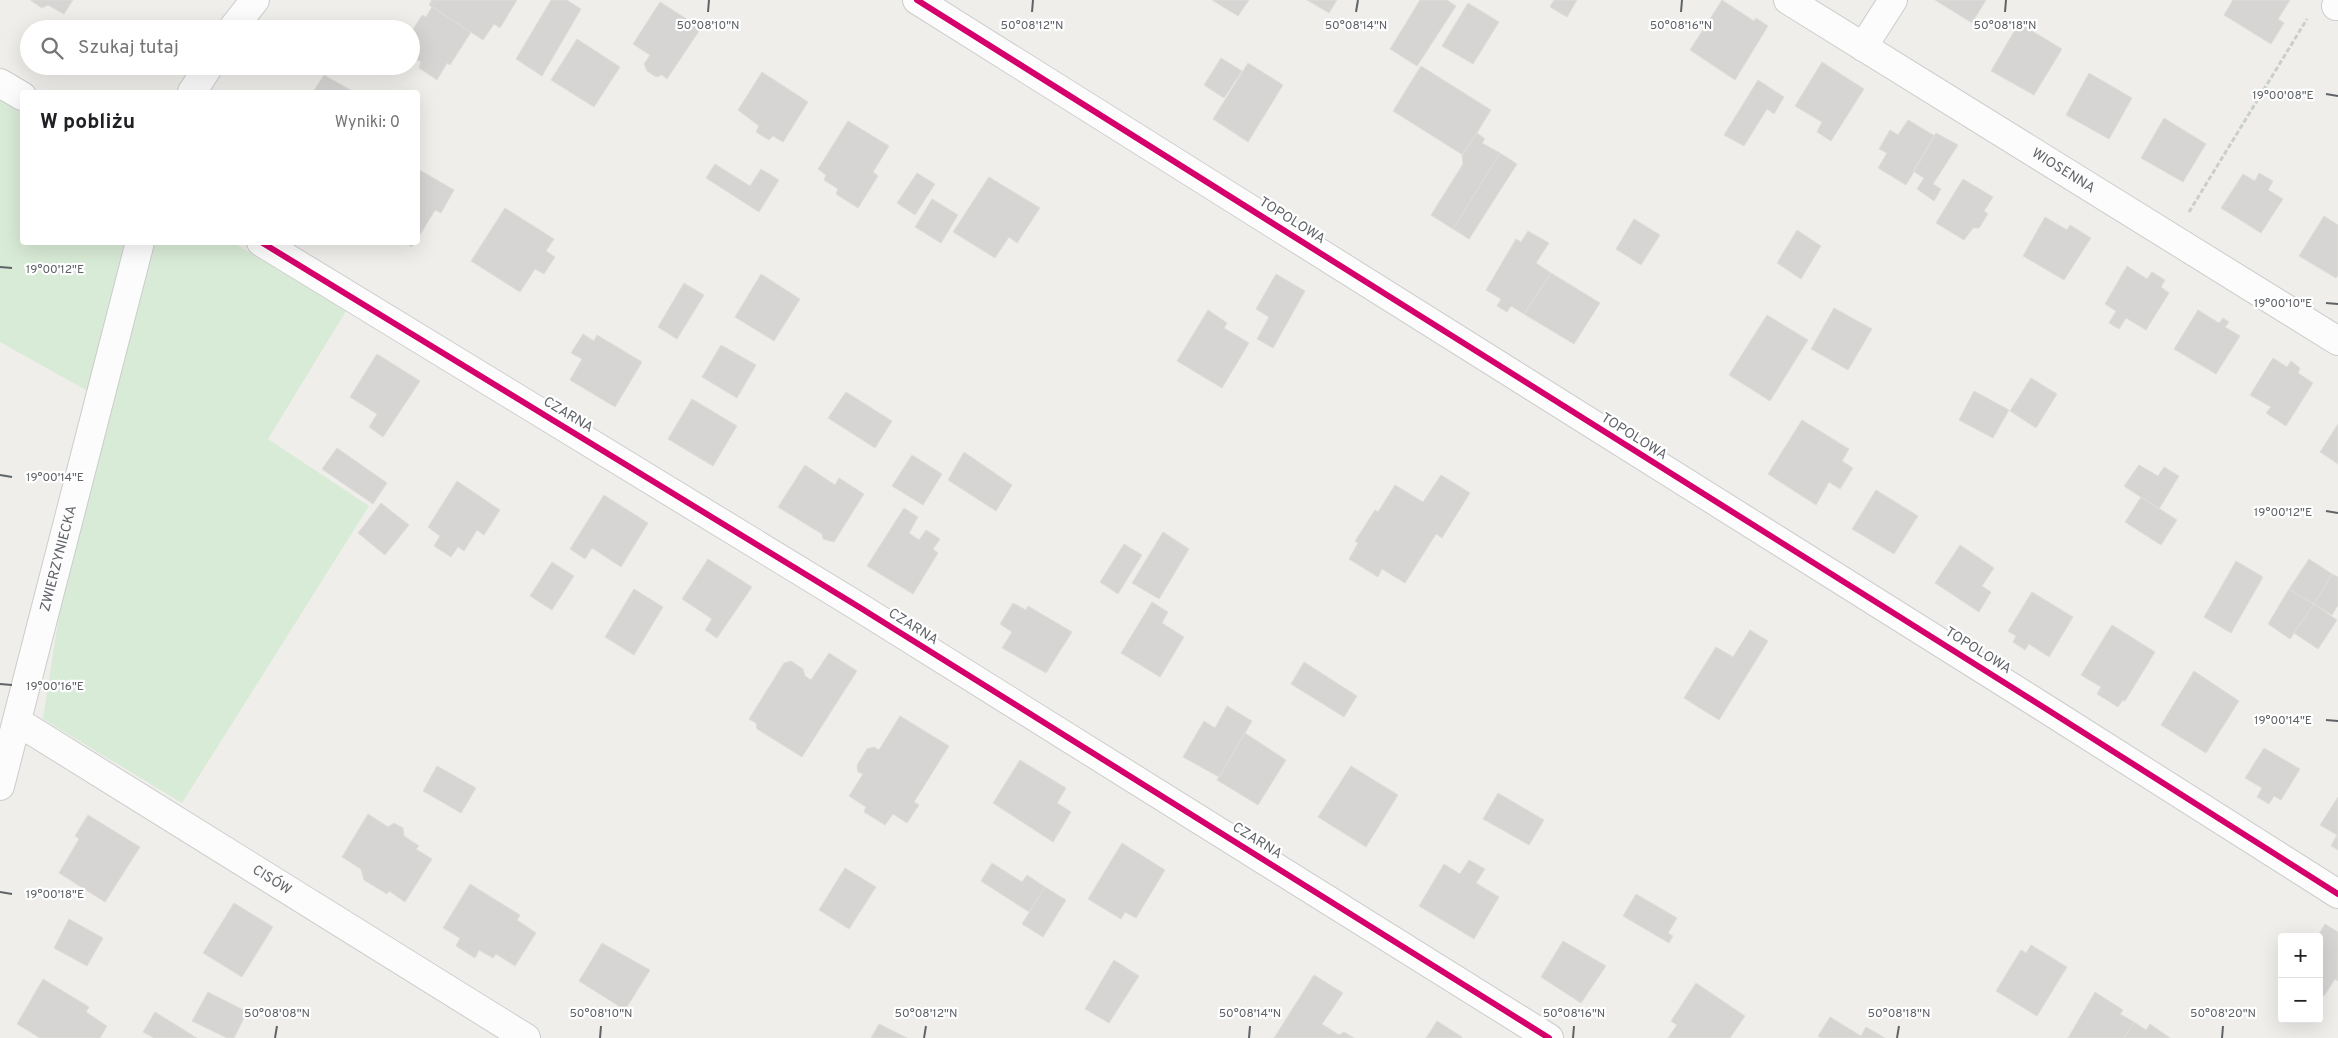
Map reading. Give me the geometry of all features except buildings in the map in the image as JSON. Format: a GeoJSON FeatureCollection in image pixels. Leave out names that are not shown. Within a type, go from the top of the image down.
{"type":"FeatureCollection","features":[{"type":"Feature","properties":{"kind":"street"},"geometry":{"type":"LineString","coordinates":[[239,20],[255,0]]}},
{"type":"Feature","properties":{"kind":"street","name":"TOPOLOWA"},"geometry":{"type":"LineString","coordinates":[[918,0],[2338,894]]}},
{"type":"Feature","properties":{"kind":"street","name":"WIOSENNA"},"geometry":{"type":"LineString","coordinates":[[1788,0],[2338,341]]}},
{"type":"Feature","properties":{"kind":"street"},"geometry":{"type":"LineString","coordinates":[[1863,47],[1893,0]]}},
{"type":"Feature","properties":{"kind":"street"},"geometry":{"type":"LineString","coordinates":[[193,90],[203,75]]}},
{"type":"Feature","properties":{"kind":"street"},"geometry":{"type":"LineString","coordinates":[[0,83],[20,95]]}},
{"type":"Feature","properties":{"kind":"street","name":"ZWIERZYNIECKA"},"geometry":{"type":"LineString","coordinates":[[0,786],[139,245]]}},
{"type":"Feature","properties":{"kind":"street","name":"CZARNA"},"geometry":{"type":"LineString","coordinates":[[266,245],[859,607],[1549,1038]]}},
{"type":"Feature","properties":{"kind":"street","name":"CISÓW"},"geometry":{"type":"LineString","coordinates":[[18,722],[526,1038]]}},
{"type":"Feature","properties":{"kind":"path"},"geometry":{"type":"LineString","coordinates":[[2173,239],[2310,13],[2337,4]]}},
{"type":"Feature","properties":{"kind":"green space"},"geometry":{"type":"Polygon","coordinates":[[[0,99],[20,112],[20,245],[237,245],[346,311],[268,439],[369,506],[182,803],[43,719],[93,394],[0,342],[0,99]]]}},
{"type":"Feature","properties":{"kind":"cycle path"},"geometry":{"type":"LineString","coordinates":[[917,0],[2338,894]]}},
{"type":"Feature","properties":{"kind":"cycle path"},"geometry":{"type":"LineString","coordinates":[[266,245],[859,607],[1549,1038]]}}]}
